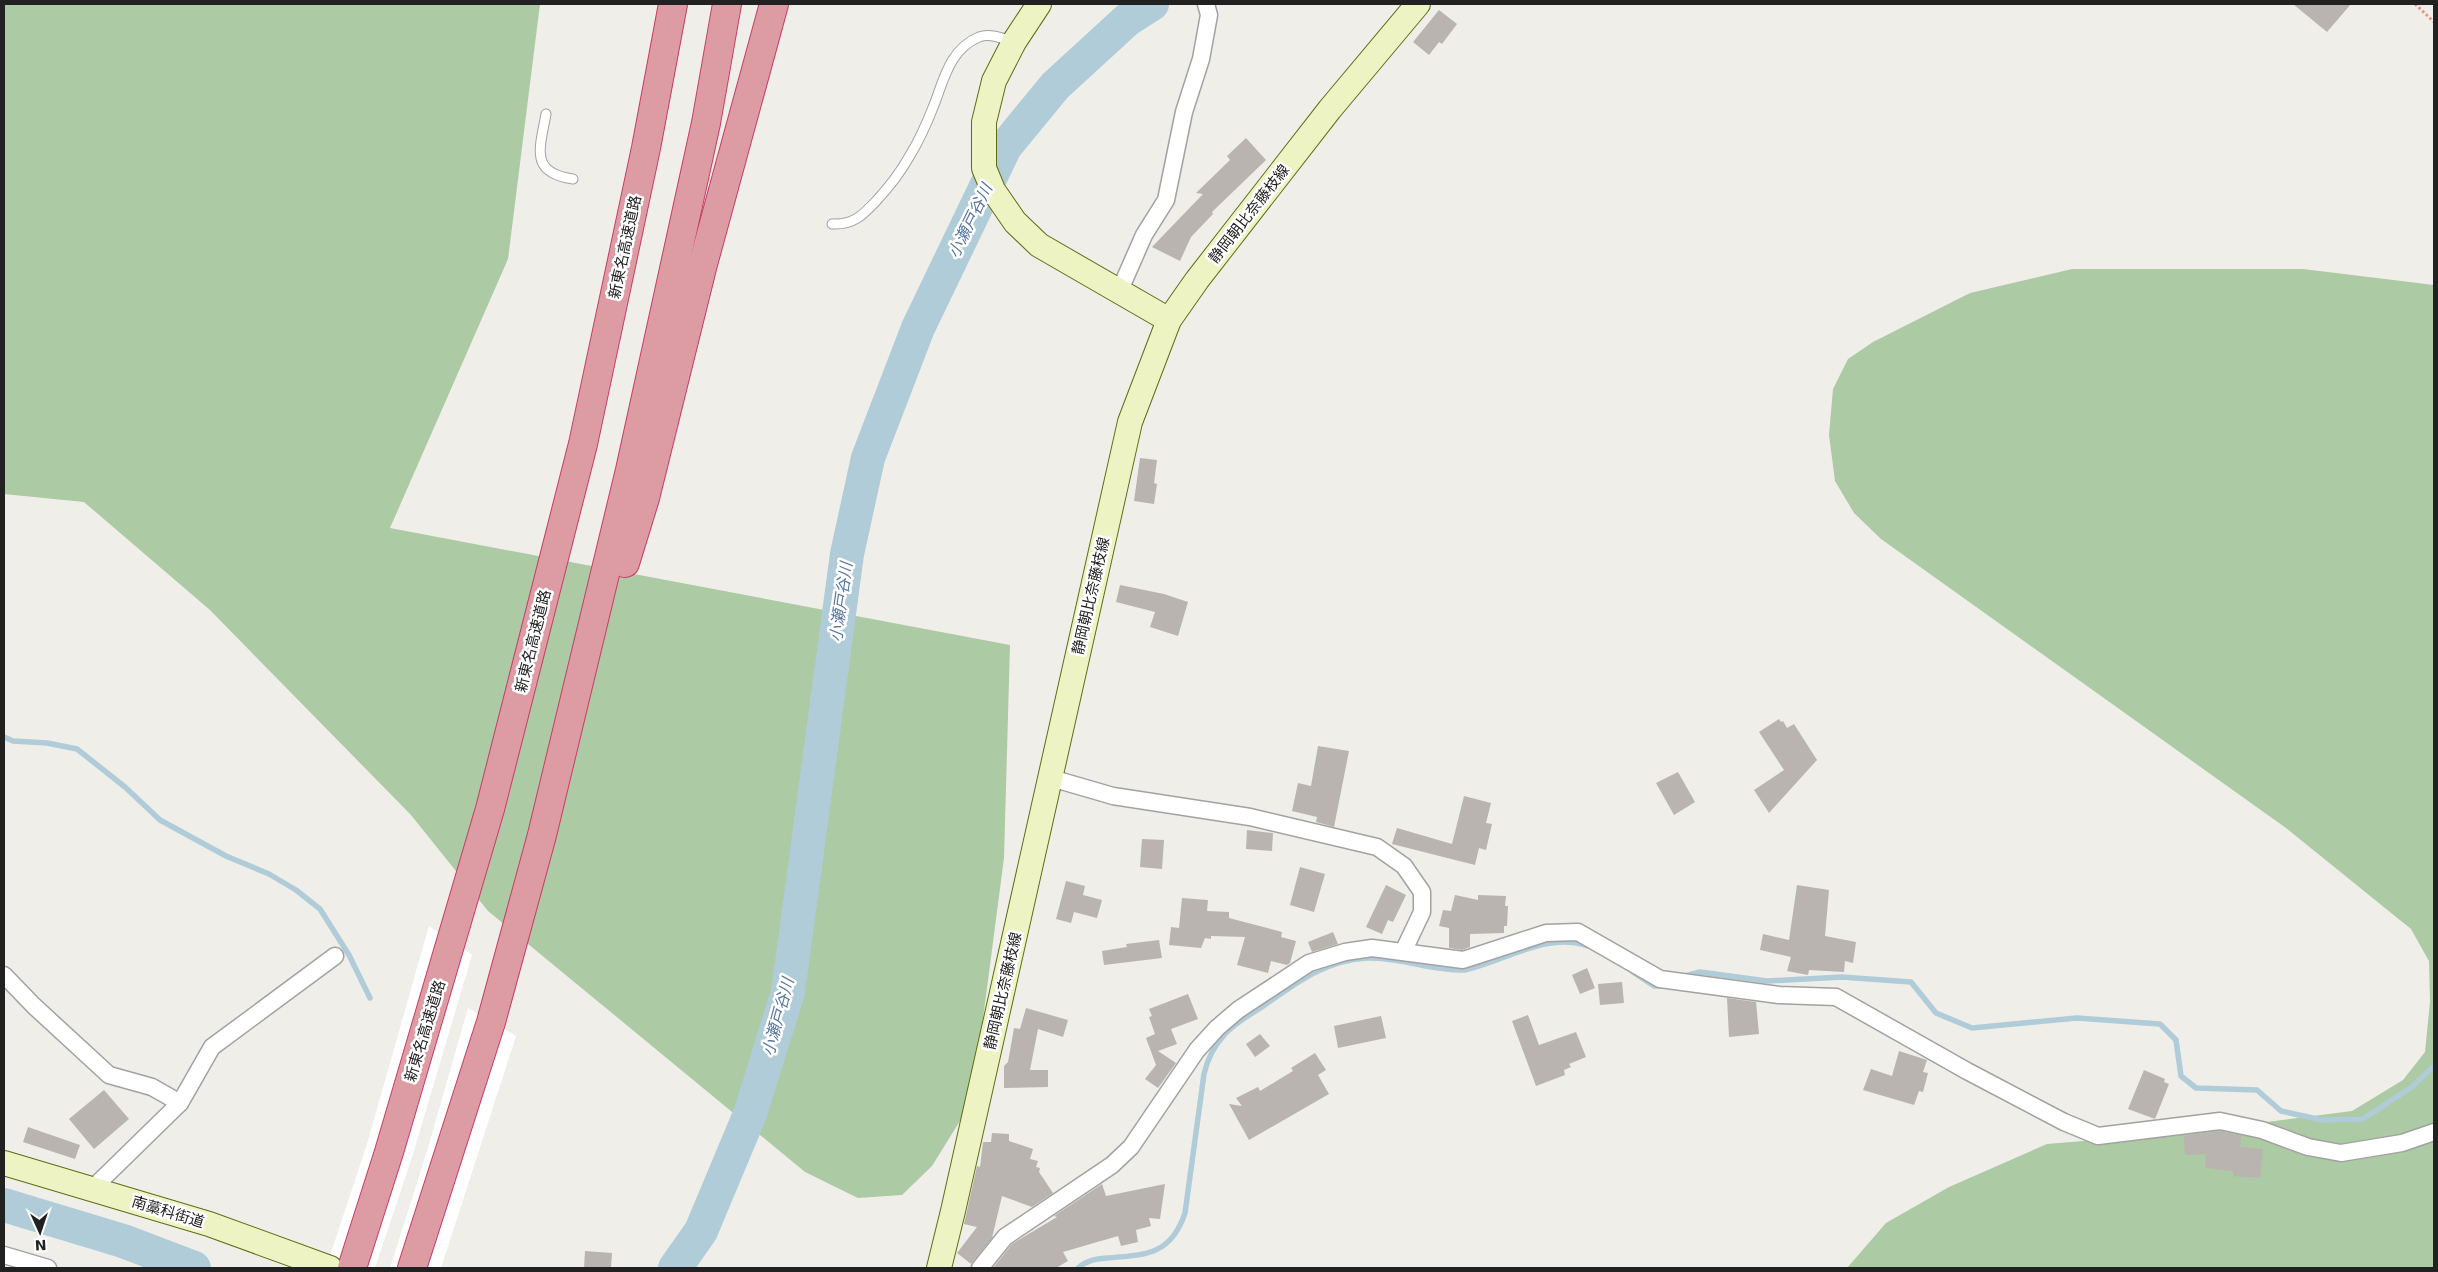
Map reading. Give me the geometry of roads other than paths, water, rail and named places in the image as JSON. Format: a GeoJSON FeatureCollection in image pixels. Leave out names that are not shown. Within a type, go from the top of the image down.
{"type":"FeatureCollection","features":[{"type":"Feature","properties":{"kind":"highway","name":"新東名高速道路"},"geometry":{"type":"LineString","coordinates":[[352,1268],[452,941],[490,809],[583,444],[646,148],[673,4]]}},
{"type":"Feature","properties":{"kind":"highway"},"geometry":{"type":"LineString","coordinates":[[412,1268],[491,1022],[542,835],[630,470],[706,123],[728,4]]}},
{"type":"Feature","properties":{"kind":"highway"},"geometry":{"type":"LineString","coordinates":[[542,835],[645,498],[703,264],[774,4]]}},
{"type":"Feature","properties":{"kind":"main road"},"geometry":{"type":"LineString","coordinates":[[1039,4],[1014,42],[994,82],[984,122],[984,168],[992,190],[1007,211],[1039,245],[1169,320]]}},
{"type":"Feature","properties":{"kind":"main road","name":"静岡朝比奈藤枝線"},"geometry":{"type":"LineString","coordinates":[[939,1268],[954,1211],[1130,422],[1169,320],[1197,280],[1330,109],[1418,4]]}},
{"type":"Feature","properties":{"kind":"main road","name":"南藁科街道"},"geometry":{"type":"LineString","coordinates":[[4,1163],[209,1224],[330,1268]]}},
{"type":"Feature","properties":{"kind":"street"},"geometry":{"type":"LineString","coordinates":[[1120,292],[1144,235],[1166,200],[1184,112],[1201,59],[1209,15],[1206,4]]}},
{"type":"Feature","properties":{"kind":"street"},"geometry":{"type":"LineString","coordinates":[[1050,778],[1112,796],[1250,817],[1377,847],[1404,866],[1422,892],[1422,912],[1403,952]]}},
{"type":"Feature","properties":{"kind":"street"},"geometry":{"type":"LineString","coordinates":[[980,1268],[1005,1237],[1112,1165],[1131,1147],[1197,1050],[1217,1028],[1238,1010],[1309,963],[1345,952],[1372,948],[1463,960],[1546,933],[1578,932],[1660,979],[1780,995],[1836,996],[1967,1071],[2064,1122],[2098,1136],[2220,1121],[2262,1130],[2308,1147],[2341,1153],[2402,1143],[2434,1132]]}},
{"type":"Feature","properties":{"kind":"street"},"geometry":{"type":"LineString","coordinates":[[92,1189],[180,1103],[212,1047],[334,956]]}},
{"type":"Feature","properties":{"kind":"street"},"geometry":{"type":"LineString","coordinates":[[4,974],[34,1006],[109,1074],[152,1087],[180,1103]]}},
{"type":"Feature","properties":{"kind":"street"},"geometry":{"type":"LineString","coordinates":[[4,1255],[48,1268]]}},
{"type":"Feature","properties":{"kind":"lane"},"geometry":{"type":"LineString","coordinates":[[832,224],[846,224],[858,220],[890,185],[910,157],[934,105],[944,74],[963,47],[980,37],[993,36],[1014,42]]}},
{"type":"Feature","properties":{"kind":"lane"},"geometry":{"type":"LineString","coordinates":[[546,114],[541,160],[546,170],[556,176],[574,179]]}},
{"type":"Feature","properties":{"kind":"waterway","name":"小瀬戸谷川"},"geometry":{"type":"LineString","coordinates":[[675,1268],[701,1231],[750,1114],[788,992],[847,554],[868,458],[918,328],[1005,147],[1055,86],[1127,20],[1152,4]]}},
{"type":"Feature","properties":{"kind":"waterway"},"geometry":{"type":"LineString","coordinates":[[4,737],[13,741],[47,743],[77,749],[125,787],[160,820],[226,856],[269,874],[296,890],[320,909],[349,955],[370,998]]}},
{"type":"Feature","properties":{"kind":"waterway"},"geometry":{"type":"LineString","coordinates":[[1078,1268],[1095,1259],[1145,1254],[1164,1245],[1172,1237],[1185,1213],[1207,1063],[1221,1038],[1233,1026],[1299,982],[1324,968],[1338,963],[1367,958],[1465,970],[1542,945],[1573,942],[1588,946]]}},
{"type":"Feature","properties":{"kind":"waterway"},"geometry":{"type":"LineString","coordinates":[[1633,972],[1654,986],[1662,986]]}},
{"type":"Feature","properties":{"kind":"waterway"},"geometry":{"type":"LineString","coordinates":[[1685,976],[1700,972],[1767,981],[1842,977],[1911,982],[1936,1013],[1972,1028],[2077,1018],[2160,1024],[2176,1040],[2181,1076],[2196,1088],[2257,1090],[2281,1111],[2322,1120],[2363,1119],[2413,1086],[2434,1066]]}},
{"type":"Feature","properties":{"kind":"waterway","name":"小瀬戸谷川"},"geometry":{"type":"LineString","coordinates":[[4,1205],[123,1241],[194,1268]]}}]}
